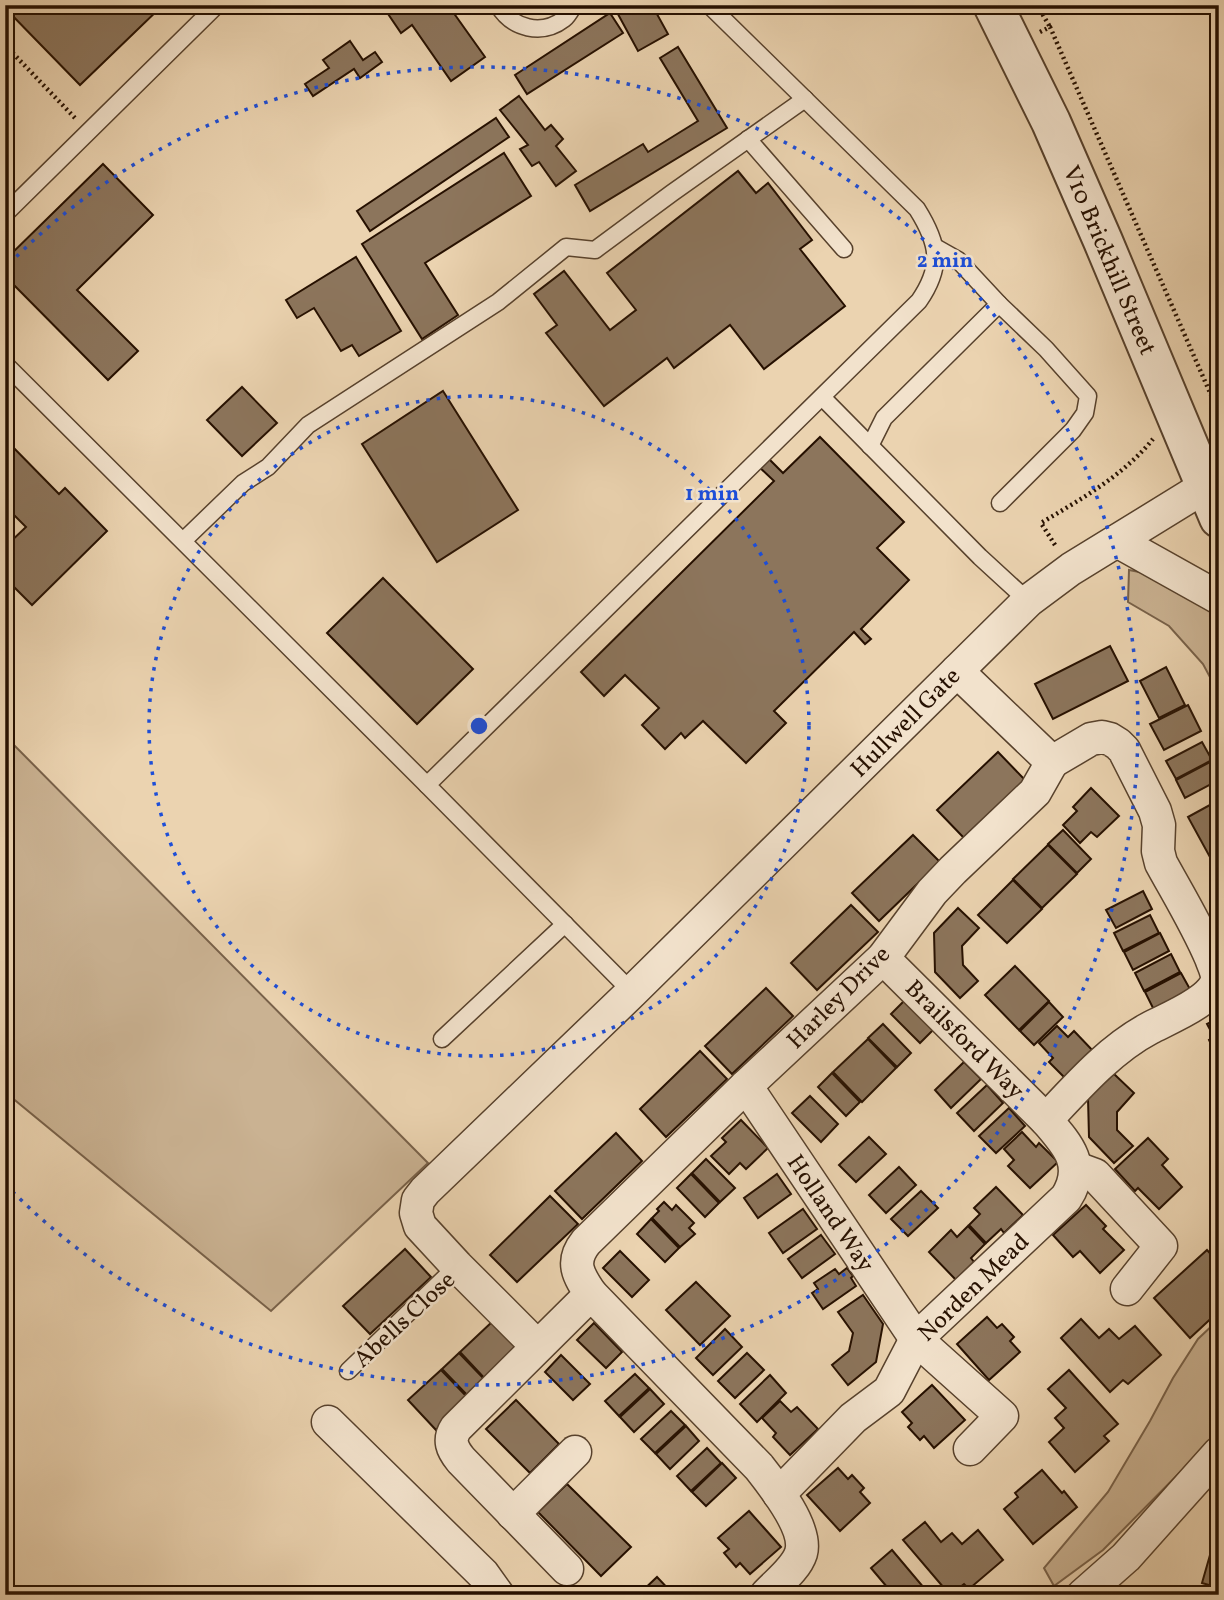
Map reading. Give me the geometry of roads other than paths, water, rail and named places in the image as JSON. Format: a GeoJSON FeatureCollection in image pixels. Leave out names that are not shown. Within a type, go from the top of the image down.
{"type":"FeatureCollection","features":[{"type":"Feature","properties":{"kind":"street","name":"V10 Brickhill Street"},"geometry":{"type":"LineString","coordinates":[[993,5],[1051,122],[1212,502]]}},
{"type":"Feature","properties":{"kind":"street","name":"Hullwell Gate"},"geometry":{"type":"LineString","coordinates":[[457,1266],[420,1226],[416,1213],[418,1200],[425,1191],[632,992],[1028,601],[1071,569],[1117,541],[1212,502]]}},
{"type":"Feature","properties":{"kind":"street"},"geometry":{"type":"LineString","coordinates":[[1117,541],[1219,598]]}},
{"type":"Feature","properties":{"kind":"street"},"geometry":{"type":"LineString","coordinates":[[957,671],[1052,762],[1091,739],[1102,737],[1110,739],[1124,750],[1155,811],[1159,825],[1159,857],[1204,941],[1216,971],[1217,985],[1210,993],[1193,1006],[1122,1046],[1046,1120],[1061,1136],[1076,1168],[1096,1175],[1161,1246],[1126,1289]]}},
{"type":"Feature","properties":{"kind":"street","name":"Harley Drive"},"geometry":{"type":"LineString","coordinates":[[766,1595],[794,1565],[801,1553],[799,1530],[779,1494],[759,1467],[592,1294],[577,1269],[578,1254],[582,1247],[746,1086],[883,958],[932,892],[1035,792],[1052,762]]}},
{"type":"Feature","properties":{"kind":"street","name":"Brailsford Way"},"geometry":{"type":"LineString","coordinates":[[883,958],[1046,1120]]}},
{"type":"Feature","properties":{"kind":"street","name":"Holland Way"},"geometry":{"type":"LineString","coordinates":[[746,1086],[916,1339],[1002,1416],[970,1449]]}},
{"type":"Feature","properties":{"kind":"street","name":"Norden Mead"},"geometry":{"type":"LineString","coordinates":[[779,1494],[853,1418],[889,1391],[916,1339],[1066,1198],[1074,1182],[1076,1168]]}},
{"type":"Feature","properties":{"kind":"street","name":"Abells Close"},"geometry":{"type":"LineString","coordinates":[[457,1266],[537,1346]]}},
{"type":"Feature","properties":{"kind":"street"},"geometry":{"type":"LineString","coordinates":[[567,1569],[455,1452],[451,1443],[456,1428],[592,1294]]}},
{"type":"Feature","properties":{"kind":"street"},"geometry":{"type":"LineString","coordinates":[[328,1422],[483,1574],[498,1595]]}},
{"type":"Feature","properties":{"kind":"street"},"geometry":{"type":"LineString","coordinates":[[513,1514],[575,1452]]}},
{"type":"Feature","properties":{"kind":"street"},"geometry":{"type":"LineString","coordinates":[[1083,1595],[1126,1557],[1219,1453]]}},
{"type":"Feature","properties":{"kind":"lane"},"geometry":{"type":"LineString","coordinates":[[5,214],[216,5]]}},
{"type":"Feature","properties":{"kind":"lane"},"geometry":{"type":"LineString","coordinates":[[499,5],[516,23],[532,30],[553,25],[566,18],[574,5]]}},
{"type":"Feature","properties":{"kind":"lane"},"geometry":{"type":"LineString","coordinates":[[426,785],[919,302],[936,265],[935,247],[928,227],[917,209],[709,5]]}},
{"type":"Feature","properties":{"kind":"lane"},"geometry":{"type":"LineString","coordinates":[[183,541],[243,482],[268,467],[308,425],[498,302],[566,247],[595,250],[805,99]]}},
{"type":"Feature","properties":{"kind":"lane"},"geometry":{"type":"LineString","coordinates":[[748,139],[844,249]]}},
{"type":"Feature","properties":{"kind":"lane"},"geometry":{"type":"LineString","coordinates":[[935,247],[958,260],[1046,349],[1088,396],[1085,413],[1073,430],[1000,503]]}},
{"type":"Feature","properties":{"kind":"lane"},"geometry":{"type":"LineString","coordinates":[[870,446],[884,418],[999,304]]}},
{"type":"Feature","properties":{"kind":"lane"},"geometry":{"type":"LineString","coordinates":[[5,364],[632,992]]}},
{"type":"Feature","properties":{"kind":"lane"},"geometry":{"type":"LineString","coordinates":[[822,397],[980,558],[1028,601]]}},
{"type":"Feature","properties":{"kind":"lane"},"geometry":{"type":"LineString","coordinates":[[442,1039],[565,924]]}},
{"type":"Feature","properties":{"kind":"lane","name":"Abells Close"},"geometry":{"type":"LineString","coordinates":[[348,1371],[457,1266]]}}]}
